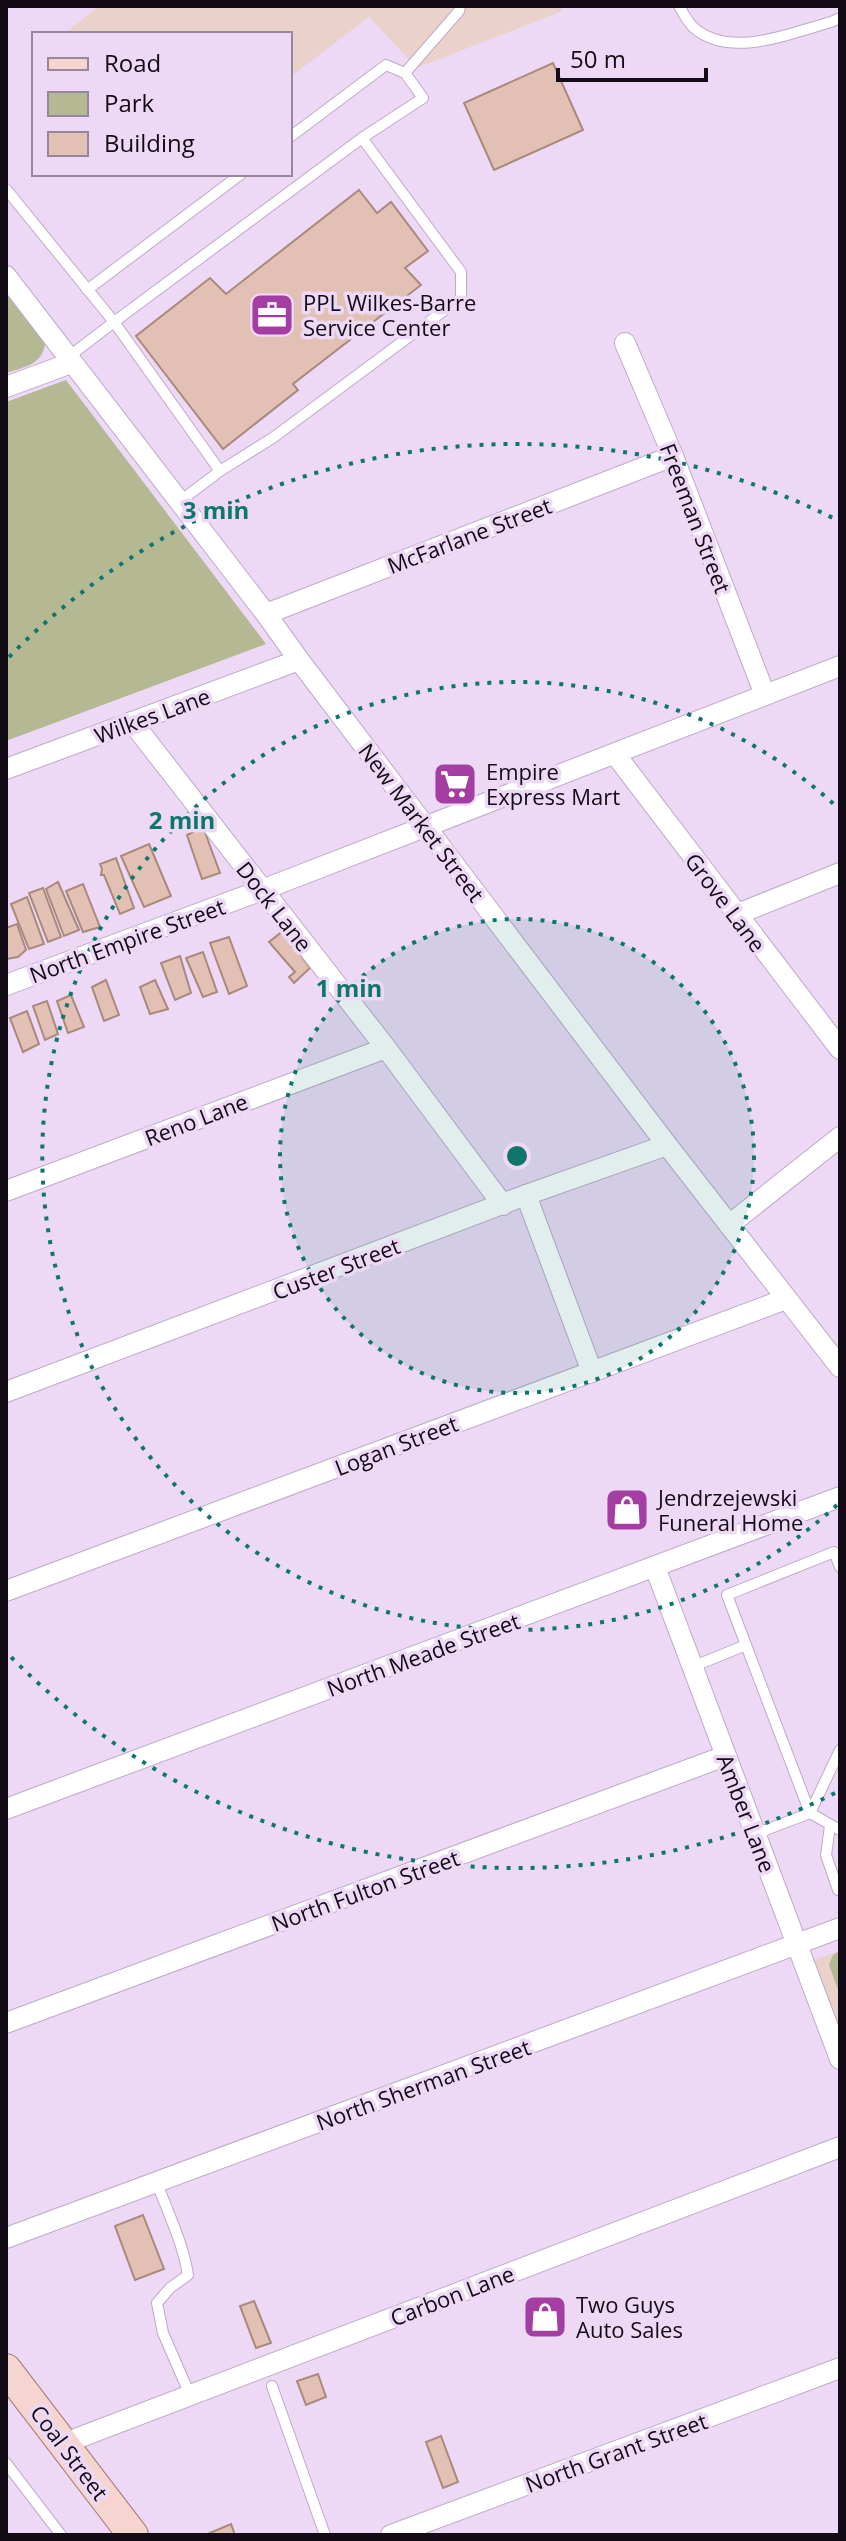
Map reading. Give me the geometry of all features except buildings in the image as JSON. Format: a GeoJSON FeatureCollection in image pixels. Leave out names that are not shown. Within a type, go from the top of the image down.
{"type":"FeatureCollection","features":[{"type":"Feature","properties":{"kind":"main road","name":"Coal Street"},"geometry":{"type":"LineString","coordinates":[[6,2369],[65,2443],[128,2532]]}},
{"type":"Feature","properties":{"kind":"street","name":"New Market Street"},"geometry":{"type":"LineString","coordinates":[[6,276],[667,1145],[840,1367]]}},
{"type":"Feature","properties":{"kind":"street","name":"Freeman Street"},"geometry":{"type":"LineString","coordinates":[[625,343],[673,456],[765,695]]}},
{"type":"Feature","properties":{"kind":"street"},"geometry":{"type":"LineString","coordinates":[[6,387],[69,360]]}},
{"type":"Feature","properties":{"kind":"street","name":"McFarlane Street"},"geometry":{"type":"LineString","coordinates":[[266,614],[673,456]]}},
{"type":"Feature","properties":{"kind":"street","name":"Wilkes Lane"},"geometry":{"type":"LineString","coordinates":[[6,769],[299,660]]}},
{"type":"Feature","properties":{"kind":"street","name":"North Empire Street"},"geometry":{"type":"LineString","coordinates":[[6,985],[427,827],[840,666]]}},
{"type":"Feature","properties":{"kind":"street","name":"Dock Lane"},"geometry":{"type":"LineString","coordinates":[[132,722],[386,1048],[503,1205]]}},
{"type":"Feature","properties":{"kind":"street","name":"Grove Lane"},"geometry":{"type":"LineString","coordinates":[[615,754],[840,1049]]}},
{"type":"Feature","properties":{"kind":"street"},"geometry":{"type":"LineString","coordinates":[[735,915],[840,873]]}},
{"type":"Feature","properties":{"kind":"street","name":"Reno Lane"},"geometry":{"type":"LineString","coordinates":[[6,1191],[386,1048]]}},
{"type":"Feature","properties":{"kind":"street"},"geometry":{"type":"LineString","coordinates":[[729,1225],[840,1137]]}},
{"type":"Feature","properties":{"kind":"street","name":"Custer Street"},"geometry":{"type":"LineString","coordinates":[[6,1392],[526,1195],[667,1145]]}},
{"type":"Feature","properties":{"kind":"street"},"geometry":{"type":"LineString","coordinates":[[526,1195],[592,1372]]}},
{"type":"Feature","properties":{"kind":"street","name":"Logan Street"},"geometry":{"type":"LineString","coordinates":[[6,1591],[786,1299]]}},
{"type":"Feature","properties":{"kind":"street","name":"North Meade Street"},"geometry":{"type":"LineString","coordinates":[[6,1809],[840,1497]]}},
{"type":"Feature","properties":{"kind":"street","name":"Amber Lane"},"geometry":{"type":"LineString","coordinates":[[655,1567],[840,2059]]}},
{"type":"Feature","properties":{"kind":"street","name":"North Fulton Street"},"geometry":{"type":"LineString","coordinates":[[6,2023],[725,1756]]}},
{"type":"Feature","properties":{"kind":"street","name":"North Sherman Street"},"geometry":{"type":"LineString","coordinates":[[6,2238],[840,1928]]}},
{"type":"Feature","properties":{"kind":"street","name":"Carbon Lane"},"geometry":{"type":"LineString","coordinates":[[65,2443],[840,2147]]}},
{"type":"Feature","properties":{"kind":"street","name":"North Grant Street"},"geometry":{"type":"LineString","coordinates":[[391,2535],[840,2368]]}},
{"type":"Feature","properties":{"kind":"lane"},"geometry":{"type":"LineString","coordinates":[[405,73],[460,6]]}},
{"type":"Feature","properties":{"kind":"lane"},"geometry":{"type":"LineString","coordinates":[[679,6],[692,26],[710,37],[730,43],[756,41],[840,18]]}},
{"type":"Feature","properties":{"kind":"lane"},"geometry":{"type":"LineString","coordinates":[[69,360],[114,322],[362,138],[423,98],[405,73],[386,65],[292,136]]}},
{"type":"Feature","properties":{"kind":"lane"},"geometry":{"type":"LineString","coordinates":[[179,502],[220,471],[274,437],[461,298],[461,272],[362,138]]}},
{"type":"Feature","properties":{"kind":"lane"},"geometry":{"type":"LineString","coordinates":[[87,290],[238,176]]}},
{"type":"Feature","properties":{"kind":"lane"},"geometry":{"type":"LineString","coordinates":[[6,189],[114,322],[220,471]]}},
{"type":"Feature","properties":{"kind":"lane"},"geometry":{"type":"LineString","coordinates":[[838,1890],[826,1855],[835,1828],[810,1813],[727,1595],[834,1552],[840,1567]]}},
{"type":"Feature","properties":{"kind":"lane"},"geometry":{"type":"LineString","coordinates":[[692,1667],[746,1645]]}},
{"type":"Feature","properties":{"kind":"lane"},"geometry":{"type":"LineString","coordinates":[[755,1834],[810,1813],[840,1750]]}},
{"type":"Feature","properties":{"kind":"lane"},"geometry":{"type":"LineString","coordinates":[[157,2183],[185,2252],[188,2275],[170,2288],[157,2303],[163,2333],[190,2395]]}},
{"type":"Feature","properties":{"kind":"lane"},"geometry":{"type":"LineString","coordinates":[[272,2386],[325,2535]]}},
{"type":"Feature","properties":{"kind":"lane"},"geometry":{"type":"LineString","coordinates":[[6,2463],[61,2535]]}},
{"type":"Feature","properties":{"kind":"shaded area"},"geometry":{"type":"Polygon","coordinates":[[[99,6],[560,6],[562,11],[417,68],[369,17],[292,75],[292,32],[66,32],[99,6]]]}},
{"type":"Feature","properties":{"kind":"shaded area"},"geometry":{"type":"Polygon","coordinates":[[[840,1951],[840,2051],[807,1962],[840,1951]]]}},
{"type":"Feature","properties":{"kind":"green space"},"geometry":{"type":"Polygon","coordinates":[[[6,288],[45,344],[36,361],[6,373],[6,288]]]}},
{"type":"Feature","properties":{"kind":"green space"},"geometry":{"type":"Polygon","coordinates":[[[66,380],[266,644],[6,741],[6,402],[66,380]]]}},
{"type":"Feature","properties":{"kind":"green space"},"geometry":{"type":"Polygon","coordinates":[[[840,1951],[840,1995],[829,1965],[833,1955],[840,1951]]]}},
{"type":"Feature","properties":{"kind":"place","name":"PPL Wilkes-Barre Service Center"},"geometry":{"type":"Point","coordinates":[272,315]}},
{"type":"Feature","properties":{"kind":"place","name":"Empire Express Mart"},"geometry":{"type":"Point","coordinates":[455,784]}},
{"type":"Feature","properties":{"kind":"place","name":"Jendrzejewski Funeral Home"},"geometry":{"type":"Point","coordinates":[627,1510]}},
{"type":"Feature","properties":{"kind":"place","name":"Two Guys Auto Sales"},"geometry":{"type":"Point","coordinates":[545,2317]}}]}
